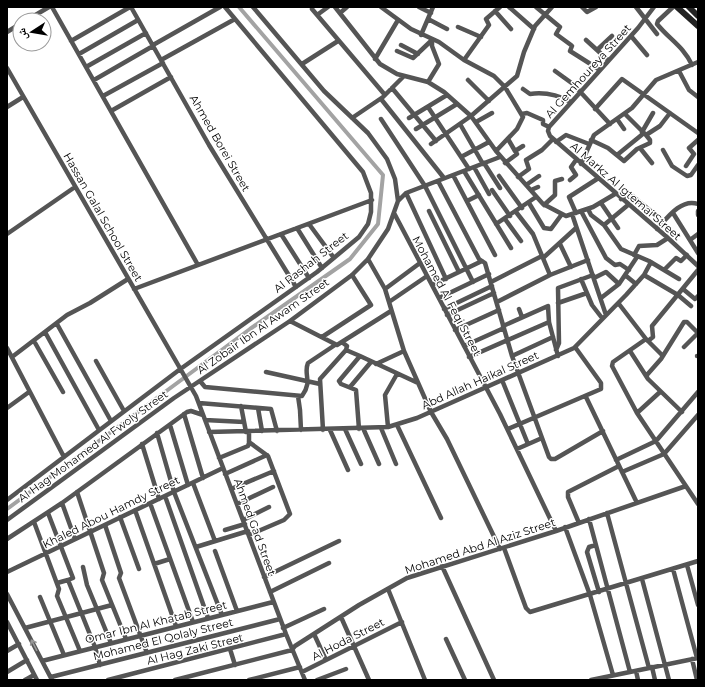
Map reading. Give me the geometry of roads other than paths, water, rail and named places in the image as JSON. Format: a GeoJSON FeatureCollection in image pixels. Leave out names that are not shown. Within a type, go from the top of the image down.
{"type":"FeatureCollection","features":[{"type":"Feature","properties":{"kind":"main road"},"geometry":{"type":"LineString","coordinates":[[677,7],[698,26]]}},
{"type":"Feature","properties":{"kind":"main road"},"geometry":{"type":"LineString","coordinates":[[689,7],[698,16]]}},
{"type":"Feature","properties":{"kind":"street"},"geometry":{"type":"LineString","coordinates":[[41,12],[50,7],[94,80],[198,265]]}},
{"type":"Feature","properties":{"kind":"street"},"geometry":{"type":"LineString","coordinates":[[71,41],[131,7]]}},
{"type":"Feature","properties":{"kind":"street","name":"Ahmed Borei Street"},"geometry":{"type":"LineString","coordinates":[[131,7],[266,240],[296,287]]}},
{"type":"Feature","properties":{"kind":"street"},"geometry":{"type":"LineString","coordinates":[[94,80],[220,7]]}},
{"type":"Feature","properties":{"kind":"street","name":"Al Rashah Street"},"geometry":{"type":"LineString","coordinates":[[7,500],[124,411],[322,268],[359,237],[370,220],[372,200],[370,186],[363,172],[225,7]]}},
{"type":"Feature","properties":{"kind":"street"},"geometry":{"type":"LineString","coordinates":[[253,7],[328,95],[368,133],[387,159],[395,179],[398,201]]}},
{"type":"Feature","properties":{"kind":"street"},"geometry":{"type":"LineString","coordinates":[[317,15],[328,7]]}},
{"type":"Feature","properties":{"kind":"street"},"geometry":{"type":"LineString","coordinates":[[335,7],[375,59],[385,68],[404,76],[428,82],[447,95],[471,116],[500,157],[544,205],[562,214],[574,213],[601,203],[615,194]]}},
{"type":"Feature","properties":{"kind":"street"},"geometry":{"type":"LineString","coordinates":[[340,13],[346,7]]}},
{"type":"Feature","properties":{"kind":"street"},"geometry":{"type":"LineString","coordinates":[[381,7],[421,35],[439,42],[464,60],[494,76],[505,87],[522,114],[521,124],[496,152]]}},
{"type":"Feature","properties":{"kind":"street"},"geometry":{"type":"LineString","coordinates":[[419,7],[431,13]]}},
{"type":"Feature","properties":{"kind":"street"},"geometry":{"type":"LineString","coordinates":[[421,35],[433,7]]}},
{"type":"Feature","properties":{"kind":"street"},"geometry":{"type":"LineString","coordinates":[[464,60],[489,24],[486,19],[500,7]]}},
{"type":"Feature","properties":{"kind":"street"},"geometry":{"type":"LineString","coordinates":[[509,7],[534,29]]}},
{"type":"Feature","properties":{"kind":"street"},"geometry":{"type":"LineString","coordinates":[[536,7],[560,28],[556,34],[572,46],[570,51],[600,70]]}},
{"type":"Feature","properties":{"kind":"street"},"geometry":{"type":"LineString","coordinates":[[431,144],[471,116],[518,74],[522,58],[534,29],[552,7]]}},
{"type":"Feature","properties":{"kind":"street"},"geometry":{"type":"LineString","coordinates":[[582,7],[588,12],[596,7]]}},
{"type":"Feature","properties":{"kind":"street"},"geometry":{"type":"LineString","coordinates":[[636,7],[657,34]]}},
{"type":"Feature","properties":{"kind":"street","name":"Al Gemhoureya Street"},"geometry":{"type":"LineString","coordinates":[[549,127],[631,36],[654,7]]}},
{"type":"Feature","properties":{"kind":"street"},"geometry":{"type":"LineString","coordinates":[[581,164],[590,142],[597,132],[625,114],[645,95],[656,80],[695,65],[683,50],[669,38],[657,24],[658,21],[672,7]]}},
{"type":"Feature","properties":{"kind":"street"},"geometry":{"type":"LineString","coordinates":[[312,9],[383,97],[444,178]]}},
{"type":"Feature","properties":{"kind":"street"},"geometry":{"type":"LineString","coordinates":[[495,11],[511,29]]}},
{"type":"Feature","properties":{"kind":"street"},"geometry":{"type":"LineString","coordinates":[[103,96],[235,19]]}},
{"type":"Feature","properties":{"kind":"street"},"geometry":{"type":"LineString","coordinates":[[428,19],[447,29]]}},
{"type":"Feature","properties":{"kind":"street"},"geometry":{"type":"LineString","coordinates":[[79,54],[138,20]]}},
{"type":"Feature","properties":{"kind":"street"},"geometry":{"type":"LineString","coordinates":[[375,59],[398,20]]}},
{"type":"Feature","properties":{"kind":"street"},"geometry":{"type":"LineString","coordinates":[[458,27],[480,37]]}},
{"type":"Feature","properties":{"kind":"street"},"geometry":{"type":"LineString","coordinates":[[86,67],[146,33]]}},
{"type":"Feature","properties":{"kind":"street"},"geometry":{"type":"LineString","coordinates":[[597,50],[612,36]]}},
{"type":"Feature","properties":{"kind":"street"},"geometry":{"type":"LineString","coordinates":[[631,36],[647,56]]}},
{"type":"Feature","properties":{"kind":"street"},"geometry":{"type":"LineString","coordinates":[[398,51],[412,58],[432,40]]}},
{"type":"Feature","properties":{"kind":"street"},"geometry":{"type":"LineString","coordinates":[[428,82],[439,64],[432,46],[432,40]]}},
{"type":"Feature","properties":{"kind":"street"},"geometry":{"type":"LineString","coordinates":[[586,40],[608,60]]}},
{"type":"Feature","properties":{"kind":"street"},"geometry":{"type":"LineString","coordinates":[[302,64],[338,41]]}},
{"type":"Feature","properties":{"kind":"street"},"geometry":{"type":"LineString","coordinates":[[401,45],[418,54]]}},
{"type":"Feature","properties":{"kind":"street","name":"Hassan Galal School Street"},"geometry":{"type":"LineString","coordinates":[[7,68],[187,381]]}},
{"type":"Feature","properties":{"kind":"street"},"geometry":{"type":"LineString","coordinates":[[555,71],[572,83],[610,124]]}},
{"type":"Feature","properties":{"kind":"street"},"geometry":{"type":"LineString","coordinates":[[679,71],[689,90],[698,97]]}},
{"type":"Feature","properties":{"kind":"street"},"geometry":{"type":"LineString","coordinates":[[352,118],[383,97],[404,76]]}},
{"type":"Feature","properties":{"kind":"street"},"geometry":{"type":"LineString","coordinates":[[111,111],[171,77]]}},
{"type":"Feature","properties":{"kind":"street"},"geometry":{"type":"LineString","coordinates":[[468,80],[489,101]]}},
{"type":"Feature","properties":{"kind":"street"},"geometry":{"type":"LineString","coordinates":[[595,108],[621,80],[645,95],[698,133]]}},
{"type":"Feature","properties":{"kind":"street"},"geometry":{"type":"LineString","coordinates":[[392,88],[436,141]]}},
{"type":"Feature","properties":{"kind":"street"},"geometry":{"type":"LineString","coordinates":[[523,89],[530,94],[540,92],[547,95],[561,96],[571,102]]}},
{"type":"Feature","properties":{"kind":"street"},"geometry":{"type":"LineString","coordinates":[[409,118],[447,95]]}},
{"type":"Feature","properties":{"kind":"street"},"geometry":{"type":"LineString","coordinates":[[7,107],[23,97]]}},
{"type":"Feature","properties":{"kind":"street"},"geometry":{"type":"LineString","coordinates":[[416,129],[457,104]]}},
{"type":"Feature","properties":{"kind":"street"},"geometry":{"type":"LineString","coordinates":[[428,107],[461,157],[479,195],[511,248]]}},
{"type":"Feature","properties":{"kind":"street"},"geometry":{"type":"LineString","coordinates":[[476,122],[492,113]]}},
{"type":"Feature","properties":{"kind":"street"},"geometry":{"type":"LineString","coordinates":[[522,114],[527,113],[543,120],[543,124],[549,127]]}},
{"type":"Feature","properties":{"kind":"street"},"geometry":{"type":"LineString","coordinates":[[644,133],[653,113]]}},
{"type":"Feature","properties":{"kind":"street"},"geometry":{"type":"LineString","coordinates":[[617,155],[644,133],[660,126],[670,113]]}},
{"type":"Feature","properties":{"kind":"street"},"geometry":{"type":"LineString","coordinates":[[518,177],[529,168],[526,160],[554,140],[566,135],[590,142],[624,160],[651,142],[625,114]]}},
{"type":"Feature","properties":{"kind":"street"},"geometry":{"type":"LineString","coordinates":[[381,118],[425,186],[473,282]]}},
{"type":"Feature","properties":{"kind":"street"},"geometry":{"type":"LineString","coordinates":[[617,119],[624,129]]}},
{"type":"Feature","properties":{"kind":"street"},"geometry":{"type":"LineString","coordinates":[[460,124],[474,150],[500,188]]}},
{"type":"Feature","properties":{"kind":"street","name":"Al Markz Al Igtemai Street"},"geometry":{"type":"LineString","coordinates":[[549,127],[548,134],[554,140],[668,238],[698,266]]}},
{"type":"Feature","properties":{"kind":"street"},"geometry":{"type":"LineString","coordinates":[[508,139],[516,151]]}},
{"type":"Feature","properties":{"kind":"street"},"geometry":{"type":"LineString","coordinates":[[686,166],[694,154],[689,148],[698,140]]}},
{"type":"Feature","properties":{"kind":"street"},"geometry":{"type":"LineString","coordinates":[[461,157],[489,142]]}},
{"type":"Feature","properties":{"kind":"street"},"geometry":{"type":"LineString","coordinates":[[505,163],[517,154],[516,151],[523,146]]}},
{"type":"Feature","properties":{"kind":"street"},"geometry":{"type":"LineString","coordinates":[[640,148],[652,163]]}},
{"type":"Feature","properties":{"kind":"street"},"geometry":{"type":"LineString","coordinates":[[663,150],[672,166],[687,176],[691,175],[698,165]]}},
{"type":"Feature","properties":{"kind":"street"},"geometry":{"type":"LineString","coordinates":[[398,201],[406,193],[500,157]]}},
{"type":"Feature","properties":{"kind":"street"},"geometry":{"type":"LineString","coordinates":[[570,180],[576,175],[571,167],[576,160]]}},
{"type":"Feature","properties":{"kind":"street"},"geometry":{"type":"LineString","coordinates":[[474,167],[490,192],[510,216]]}},
{"type":"Feature","properties":{"kind":"street"},"geometry":{"type":"LineString","coordinates":[[452,175],[495,255]]}},
{"type":"Feature","properties":{"kind":"street"},"geometry":{"type":"LineString","coordinates":[[499,176],[522,208]]}},
{"type":"Feature","properties":{"kind":"street"},"geometry":{"type":"LineString","coordinates":[[526,185],[540,176]]}},
{"type":"Feature","properties":{"kind":"street"},"geometry":{"type":"LineString","coordinates":[[597,178],[569,197],[574,213],[576,228],[606,314]]}},
{"type":"Feature","properties":{"kind":"street"},"geometry":{"type":"LineString","coordinates":[[544,205],[555,194],[555,181],[562,179]]}},
{"type":"Feature","properties":{"kind":"street"},"geometry":{"type":"LineString","coordinates":[[438,181],[479,259],[482,260],[489,274],[512,356],[549,457],[553,459],[603,431]]}},
{"type":"Feature","properties":{"kind":"street"},"geometry":{"type":"LineString","coordinates":[[7,234],[75,187]]}},
{"type":"Feature","properties":{"kind":"street"},"geometry":{"type":"LineString","coordinates":[[531,190],[538,187]]}},
{"type":"Feature","properties":{"kind":"street"},"geometry":{"type":"LineString","coordinates":[[406,193],[446,279]]}},
{"type":"Feature","properties":{"kind":"street"},"geometry":{"type":"LineString","coordinates":[[621,199],[627,194],[630,194],[664,222]]}},
{"type":"Feature","properties":{"kind":"street"},"geometry":{"type":"LineString","coordinates":[[466,201],[479,195]]}},
{"type":"Feature","properties":{"kind":"street"},"geometry":{"type":"LineString","coordinates":[[496,224],[522,208],[536,197]]}},
{"type":"Feature","properties":{"kind":"street"},"geometry":{"type":"LineString","coordinates":[[134,289],[372,200]]}},
{"type":"Feature","properties":{"kind":"street","name":"Al Zobair Ibn Al Awam Street"},"geometry":{"type":"LineString","coordinates":[[191,387],[290,321],[352,275],[368,259],[388,230],[398,201]]}},
{"type":"Feature","properties":{"kind":"street"},"geometry":{"type":"LineString","coordinates":[[529,203],[544,228],[551,229],[562,214]]}},
{"type":"Feature","properties":{"kind":"street"},"geometry":{"type":"LineString","coordinates":[[601,203],[618,228]]}},
{"type":"Feature","properties":{"kind":"street"},"geometry":{"type":"LineString","coordinates":[[657,229],[673,212],[682,206],[692,203],[698,204]]}},
{"type":"Feature","properties":{"kind":"street"},"geometry":{"type":"LineString","coordinates":[[604,225],[612,220],[628,205]]}},
{"type":"Feature","properties":{"kind":"street"},"geometry":{"type":"LineString","coordinates":[[588,209],[591,215],[604,225],[621,249],[651,262],[679,280]]}},
{"type":"Feature","properties":{"kind":"street"},"geometry":{"type":"LineString","coordinates":[[429,211],[459,272]]}},
{"type":"Feature","properties":{"kind":"street"},"geometry":{"type":"LineString","coordinates":[[581,211],[606,258],[616,265],[620,264],[629,270]]}},
{"type":"Feature","properties":{"kind":"street"},"geometry":{"type":"LineString","coordinates":[[516,212],[533,234],[550,274]]}},
{"type":"Feature","properties":{"kind":"street"},"geometry":{"type":"LineString","coordinates":[[664,270],[676,258],[682,261],[698,252],[673,212]]}},
{"type":"Feature","properties":{"kind":"street","name":"Mohamed Al Feqi Street"},"geometry":{"type":"LineString","coordinates":[[394,213],[508,429],[556,531]]}},
{"type":"Feature","properties":{"kind":"street"},"geometry":{"type":"LineString","coordinates":[[505,219],[521,241]]}},
{"type":"Feature","properties":{"kind":"street"},"geometry":{"type":"LineString","coordinates":[[308,224],[334,258]]}},
{"type":"Feature","properties":{"kind":"street"},"geometry":{"type":"LineString","coordinates":[[297,228],[322,268]]}},
{"type":"Feature","properties":{"kind":"street"},"geometry":{"type":"LineString","coordinates":[[444,309],[543,257],[560,244],[576,228]]}},
{"type":"Feature","properties":{"kind":"street"},"geometry":{"type":"LineString","coordinates":[[281,234],[309,278]]}},
{"type":"Feature","properties":{"kind":"street"},"geometry":{"type":"LineString","coordinates":[[690,240],[698,234]]}},
{"type":"Feature","properties":{"kind":"street"},"geometry":{"type":"LineString","coordinates":[[601,298],[619,284],[626,275],[636,256],[638,247],[657,245],[668,238]]}},
{"type":"Feature","properties":{"kind":"street"},"geometry":{"type":"LineString","coordinates":[[560,244],[571,267]]}},
{"type":"Feature","properties":{"kind":"street"},"geometry":{"type":"LineString","coordinates":[[368,259],[385,289],[404,351],[431,412],[447,439],[502,548],[526,608],[530,612],[698,561]]}},
{"type":"Feature","properties":{"kind":"street"},"geometry":{"type":"LineString","coordinates":[[432,285],[482,260]]}},
{"type":"Feature","properties":{"kind":"street"},"geometry":{"type":"LineString","coordinates":[[497,302],[550,274],[588,260]]}},
{"type":"Feature","properties":{"kind":"street","name":"Abd Allah Haikal Street"},"geometry":{"type":"LineString","coordinates":[[209,432],[381,428],[397,425],[431,412],[558,356],[575,347],[636,284],[644,275],[651,262]]}},
{"type":"Feature","properties":{"kind":"street"},"geometry":{"type":"LineString","coordinates":[[385,289],[420,263]]}},
{"type":"Feature","properties":{"kind":"street"},"geometry":{"type":"LineString","coordinates":[[698,270],[652,327],[653,337],[630,351],[612,365],[637,414],[698,504]]}},
{"type":"Feature","properties":{"kind":"street"},"geometry":{"type":"LineString","coordinates":[[556,350],[559,343],[558,288],[581,279],[593,277],[606,272],[619,284]]}},
{"type":"Feature","properties":{"kind":"street"},"geometry":{"type":"LineString","coordinates":[[439,298],[489,274]]}},
{"type":"Feature","properties":{"kind":"street"},"geometry":{"type":"LineString","coordinates":[[322,337],[371,305],[352,275]]}},
{"type":"Feature","properties":{"kind":"street"},"geometry":{"type":"LineString","coordinates":[[626,275],[636,284]]}},
{"type":"Feature","properties":{"kind":"street"},"geometry":{"type":"LineString","coordinates":[[644,275],[678,295],[691,306]]}},
{"type":"Feature","properties":{"kind":"street"},"geometry":{"type":"LineString","coordinates":[[389,302],[427,276]]}},
{"type":"Feature","properties":{"kind":"street"},"geometry":{"type":"LineString","coordinates":[[12,357],[75,309],[90,303],[128,279]]}},
{"type":"Feature","properties":{"kind":"street"},"geometry":{"type":"LineString","coordinates":[[581,279],[592,305],[602,318]]}},
{"type":"Feature","properties":{"kind":"street"},"geometry":{"type":"LineString","coordinates":[[683,289],[695,299],[698,296]]}},
{"type":"Feature","properties":{"kind":"street"},"geometry":{"type":"LineString","coordinates":[[447,315],[494,293]]}},
{"type":"Feature","properties":{"kind":"street"},"geometry":{"type":"LineString","coordinates":[[558,303],[587,293]]}},
{"type":"Feature","properties":{"kind":"street"},"geometry":{"type":"LineString","coordinates":[[618,304],[647,340],[663,356]]}},
{"type":"Feature","properties":{"kind":"street"},"geometry":{"type":"LineString","coordinates":[[464,346],[522,317],[548,306],[549,322],[558,356]]}},
{"type":"Feature","properties":{"kind":"street"},"geometry":{"type":"LineString","coordinates":[[519,309],[522,317]]}},
{"type":"Feature","properties":{"kind":"street"},"geometry":{"type":"LineString","coordinates":[[455,330],[499,310]]}},
{"type":"Feature","properties":{"kind":"street"},"geometry":{"type":"LineString","coordinates":[[200,381],[205,387],[303,396],[309,381],[306,369],[308,363],[335,345],[343,343],[391,311]]}},
{"type":"Feature","properties":{"kind":"street"},"geometry":{"type":"LineString","coordinates":[[290,321],[335,345]]}},
{"type":"Feature","properties":{"kind":"street"},"geometry":{"type":"LineString","coordinates":[[646,376],[663,356],[685,321],[698,333],[684,347]]}},
{"type":"Feature","properties":{"kind":"street"},"geometry":{"type":"LineString","coordinates":[[469,357],[549,322]]}},
{"type":"Feature","properties":{"kind":"street"},"geometry":{"type":"LineString","coordinates":[[57,324],[111,421]]}},
{"type":"Feature","properties":{"kind":"street"},"geometry":{"type":"LineString","coordinates":[[45,332],[100,430]]}},
{"type":"Feature","properties":{"kind":"street"},"geometry":{"type":"LineString","coordinates":[[512,356],[553,337]]}},
{"type":"Feature","properties":{"kind":"street"},"geometry":{"type":"LineString","coordinates":[[34,341],[63,392]]}},
{"type":"Feature","properties":{"kind":"street"},"geometry":{"type":"LineString","coordinates":[[323,430],[320,384],[321,376],[346,350],[347,346],[343,343]]}},
{"type":"Feature","properties":{"kind":"street"},"geometry":{"type":"LineString","coordinates":[[508,429],[600,390],[602,386],[575,347]]}},
{"type":"Feature","properties":{"kind":"street"},"geometry":{"type":"LineString","coordinates":[[7,348],[64,457]]}},
{"type":"Feature","properties":{"kind":"street"},"geometry":{"type":"LineString","coordinates":[[346,350],[418,383]]}},
{"type":"Feature","properties":{"kind":"street"},"geometry":{"type":"LineString","coordinates":[[350,388],[374,363],[404,351]]}},
{"type":"Feature","properties":{"kind":"street"},"geometry":{"type":"LineString","coordinates":[[630,351],[646,376],[660,392],[682,412]]}},
{"type":"Feature","properties":{"kind":"street"},"geometry":{"type":"LineString","coordinates":[[360,356],[339,380],[341,384],[356,390],[361,428],[379,464]]}},
{"type":"Feature","properties":{"kind":"street"},"geometry":{"type":"LineString","coordinates":[[96,361],[124,411]]}},
{"type":"Feature","properties":{"kind":"street"},"geometry":{"type":"LineString","coordinates":[[266,372],[320,384]]}},
{"type":"Feature","properties":{"kind":"street"},"geometry":{"type":"LineString","coordinates":[[388,427],[385,395],[397,374]]}},
{"type":"Feature","properties":{"kind":"street"},"geometry":{"type":"LineString","coordinates":[[502,380],[528,444]]}},
{"type":"Feature","properties":{"kind":"street","name":"Ahmed Gad Street"},"geometry":{"type":"LineString","coordinates":[[187,381],[199,403],[273,602],[305,680]]}},
{"type":"Feature","properties":{"kind":"street","name":"Al Hag Mohamed Al Fwoly Street"},"geometry":{"type":"LineString","coordinates":[[7,520],[191,387]]}},
{"type":"Feature","properties":{"kind":"street"},"geometry":{"type":"LineString","coordinates":[[7,407],[29,392]]}},
{"type":"Feature","properties":{"kind":"street"},"geometry":{"type":"LineString","coordinates":[[637,414],[660,392]]}},
{"type":"Feature","properties":{"kind":"street"},"geometry":{"type":"LineString","coordinates":[[616,460],[656,441],[698,392]]}},
{"type":"Feature","properties":{"kind":"street"},"geometry":{"type":"LineString","coordinates":[[298,396],[301,430]]}},
{"type":"Feature","properties":{"kind":"street"},"geometry":{"type":"LineString","coordinates":[[586,397],[636,503]]}},
{"type":"Feature","properties":{"kind":"street"},"geometry":{"type":"LineString","coordinates":[[199,403],[272,409],[277,431]]}},
{"type":"Feature","properties":{"kind":"street"},"geometry":{"type":"LineString","coordinates":[[219,458],[248,446],[249,442],[241,406]]}},
{"type":"Feature","properties":{"kind":"street"},"geometry":{"type":"LineString","coordinates":[[258,408],[262,431]]}},
{"type":"Feature","properties":{"kind":"street"},"geometry":{"type":"LineString","coordinates":[[7,539],[48,513],[157,433],[190,411],[204,418],[244,422]]}},
{"type":"Feature","properties":{"kind":"street"},"geometry":{"type":"LineString","coordinates":[[184,414],[203,478]]}},
{"type":"Feature","properties":{"kind":"street"},"geometry":{"type":"LineString","coordinates":[[622,472],[664,454],[698,415]]}},
{"type":"Feature","properties":{"kind":"street"},"geometry":{"type":"LineString","coordinates":[[170,425],[191,484],[215,541]]}},
{"type":"Feature","properties":{"kind":"street"},"geometry":{"type":"LineString","coordinates":[[397,425],[441,518]]}},
{"type":"Feature","properties":{"kind":"street"},"geometry":{"type":"LineString","coordinates":[[381,428],[396,464]]}},
{"type":"Feature","properties":{"kind":"street"},"geometry":{"type":"LineString","coordinates":[[345,429],[361,464]]}},
{"type":"Feature","properties":{"kind":"street"},"geometry":{"type":"LineString","coordinates":[[330,430],[348,470]]}},
{"type":"Feature","properties":{"kind":"street"},"geometry":{"type":"LineString","coordinates":[[157,433],[174,492],[222,615]]}},
{"type":"Feature","properties":{"kind":"street"},"geometry":{"type":"LineString","coordinates":[[517,449],[542,438]]}},
{"type":"Feature","properties":{"kind":"street"},"geometry":{"type":"LineString","coordinates":[[196,546],[248,534],[284,520],[290,514],[267,455],[249,442]]}},
{"type":"Feature","properties":{"kind":"street"},"geometry":{"type":"LineString","coordinates":[[142,444],[159,499]]}},
{"type":"Feature","properties":{"kind":"street"},"geometry":{"type":"LineString","coordinates":[[225,474],[267,455]]}},
{"type":"Feature","properties":{"kind":"street"},"geometry":{"type":"LineString","coordinates":[[579,523],[568,497],[568,492],[619,466]]}},
{"type":"Feature","properties":{"kind":"street","name":"Khaled Abou Hamdy Street"},"geometry":{"type":"LineString","coordinates":[[7,572],[223,468]]}},
{"type":"Feature","properties":{"kind":"street"},"geometry":{"type":"LineString","coordinates":[[231,489],[274,471]]}},
{"type":"Feature","properties":{"kind":"street","name":"Mohamed Abd Al Aziz Street"},"geometry":{"type":"LineString","coordinates":[[292,650],[341,617],[407,578],[556,531],[686,486]]}},
{"type":"Feature","properties":{"kind":"street"},"geometry":{"type":"LineString","coordinates":[[237,504],[273,487]]}},
{"type":"Feature","properties":{"kind":"street"},"geometry":{"type":"LineString","coordinates":[[76,492],[104,573],[102,580],[126,639]]}},
{"type":"Feature","properties":{"kind":"street"},"geometry":{"type":"LineString","coordinates":[[165,496],[208,618]]}},
{"type":"Feature","properties":{"kind":"street"},"geometry":{"type":"LineString","coordinates":[[62,503],[75,539]]}},
{"type":"Feature","properties":{"kind":"street"},"geometry":{"type":"LineString","coordinates":[[150,503],[193,622]]}},
{"type":"Feature","properties":{"kind":"street"},"geometry":{"type":"LineString","coordinates":[[225,530],[244,522],[269,507]]}},
{"type":"Feature","properties":{"kind":"street"},"geometry":{"type":"LineString","coordinates":[[135,510],[176,626]]}},
{"type":"Feature","properties":{"kind":"street"},"geometry":{"type":"LineString","coordinates":[[48,513],[73,578],[57,583]]}},
{"type":"Feature","properties":{"kind":"street"},"geometry":{"type":"LineString","coordinates":[[607,513],[626,584],[655,680]]}},
{"type":"Feature","properties":{"kind":"street"},"geometry":{"type":"LineString","coordinates":[[120,518],[139,569]]}},
{"type":"Feature","properties":{"kind":"street"},"geometry":{"type":"LineString","coordinates":[[589,519],[630,672]]}},
{"type":"Feature","properties":{"kind":"street"},"geometry":{"type":"LineString","coordinates":[[34,522],[60,591],[56,595],[80,651]]}},
{"type":"Feature","properties":{"kind":"street"},"geometry":{"type":"LineString","coordinates":[[106,525],[121,573],[119,578],[147,653]]}},
{"type":"Feature","properties":{"kind":"street"},"geometry":{"type":"LineString","coordinates":[[565,527],[590,595],[613,675]]}},
{"type":"Feature","properties":{"kind":"street"},"geometry":{"type":"LineString","coordinates":[[264,577],[339,541]]}},
{"type":"Feature","properties":{"kind":"street"},"geometry":{"type":"LineString","coordinates":[[596,545],[589,547],[587,552],[599,592]]}},
{"type":"Feature","properties":{"kind":"street"},"geometry":{"type":"LineString","coordinates":[[216,551],[237,611]]}},
{"type":"Feature","properties":{"kind":"street"},"geometry":{"type":"LineString","coordinates":[[154,564],[170,559]]}},
{"type":"Feature","properties":{"kind":"street"},"geometry":{"type":"LineString","coordinates":[[270,592],[329,563]]}},
{"type":"Feature","properties":{"kind":"street"},"geometry":{"type":"LineString","coordinates":[[687,565],[698,605]]}},
{"type":"Feature","properties":{"kind":"street"},"geometry":{"type":"LineString","coordinates":[[442,566],[494,680]]}},
{"type":"Feature","properties":{"kind":"street"},"geometry":{"type":"LineString","coordinates":[[82,567],[111,643]]}},
{"type":"Feature","properties":{"kind":"street"},"geometry":{"type":"LineString","coordinates":[[673,569],[696,658],[697,679]]}},
{"type":"Feature","properties":{"kind":"street"},"geometry":{"type":"LineString","coordinates":[[642,579],[666,664],[669,680]]}},
{"type":"Feature","properties":{"kind":"street"},"geometry":{"type":"LineString","coordinates":[[68,580],[95,647],[100,664]]}},
{"type":"Feature","properties":{"kind":"street"},"geometry":{"type":"LineString","coordinates":[[388,589],[425,680]]}},
{"type":"Feature","properties":{"kind":"street"},"geometry":{"type":"LineString","coordinates":[[7,595],[51,678]]}},
{"type":"Feature","properties":{"kind":"street"},"geometry":{"type":"LineString","coordinates":[[40,597],[64,655]]}},
{"type":"Feature","properties":{"kind":"street","name":"Omar Ibn Al Khatab Street"},"geometry":{"type":"LineString","coordinates":[[42,661],[273,602]]}},
{"type":"Feature","properties":{"kind":"street"},"geometry":{"type":"LineString","coordinates":[[25,628],[112,605]]}},
{"type":"Feature","properties":{"kind":"street"},"geometry":{"type":"LineString","coordinates":[[283,628],[324,609]]}},
{"type":"Feature","properties":{"kind":"street"},"geometry":{"type":"LineString","coordinates":[[341,617],[369,680]]}},
{"type":"Feature","properties":{"kind":"street","name":"Mohamed El Qolaly Street"},"geometry":{"type":"LineString","coordinates":[[51,678],[100,664],[280,619]]}},
{"type":"Feature","properties":{"kind":"street"},"geometry":{"type":"LineString","coordinates":[[7,622],[9,629],[19,644],[37,680]]}},
{"type":"Feature","properties":{"kind":"street","name":"Al Hoda Street"},"geometry":{"type":"LineString","coordinates":[[302,672],[402,622]]}},
{"type":"Feature","properties":{"kind":"street","name":"Al Hag Zaki Street"},"geometry":{"type":"LineString","coordinates":[[108,680],[286,634]]}},
{"type":"Feature","properties":{"kind":"street"},"geometry":{"type":"LineString","coordinates":[[314,634],[326,660]]}},
{"type":"Feature","properties":{"kind":"street"},"geometry":{"type":"LineString","coordinates":[[446,639],[465,680]]}},
{"type":"Feature","properties":{"kind":"street"},"geometry":{"type":"LineString","coordinates":[[7,651],[19,644]]}},
{"type":"Feature","properties":{"kind":"street"},"geometry":{"type":"LineString","coordinates":[[230,649],[235,665]]}},
{"type":"Feature","properties":{"kind":"street"},"geometry":{"type":"LineString","coordinates":[[175,680],[292,650]]}},
{"type":"Feature","properties":{"kind":"street"},"geometry":{"type":"LineString","coordinates":[[590,680],[696,658]]}},
{"type":"Feature","properties":{"kind":"street"},"geometry":{"type":"LineString","coordinates":[[7,672],[27,660]]}},
{"type":"Feature","properties":{"kind":"street"},"geometry":{"type":"LineString","coordinates":[[249,680],[300,667]]}},
{"type":"Feature","properties":{"kind":"street"},"geometry":{"type":"LineString","coordinates":[[317,680],[346,669]]}},
{"type":"Feature","properties":{"kind":"street"},"geometry":{"type":"LineString","coordinates":[[636,671],[638,680]]}},
{"type":"Feature","properties":{"kind":"street"},"geometry":{"type":"LineString","coordinates":[[196,674],[198,680]]}},
{"type":"Feature","properties":{"kind":"street"},"geometry":{"type":"LineString","coordinates":[[25,680],[34,675]]}},
{"type":"Feature","properties":{"kind":"waterway"},"geometry":{"type":"LineString","coordinates":[[7,509],[250,329],[350,259],[378,224],[383,175],[239,7]]}}]}
